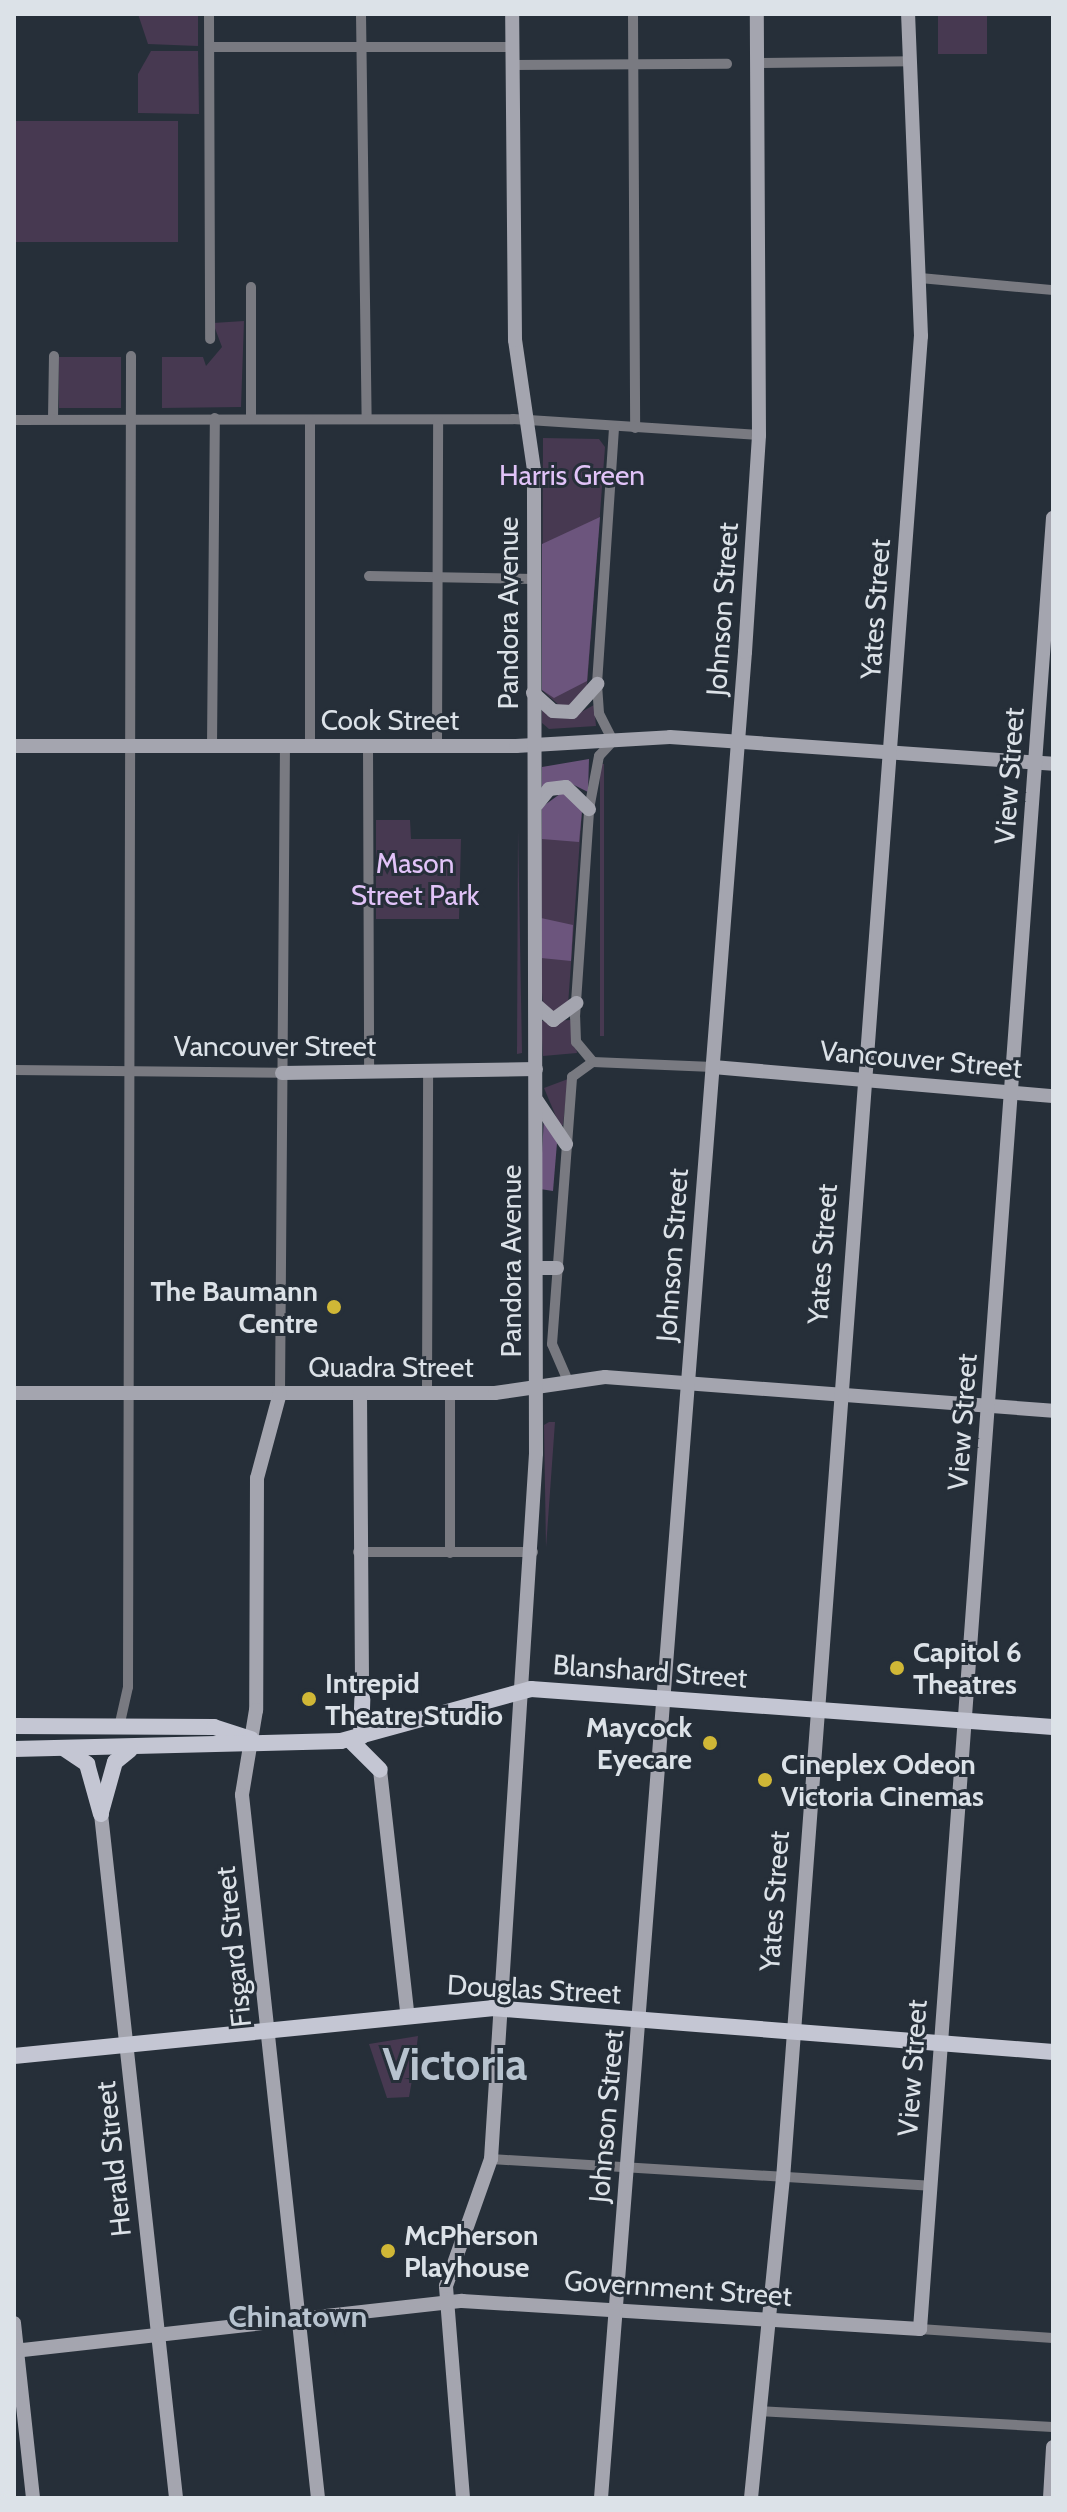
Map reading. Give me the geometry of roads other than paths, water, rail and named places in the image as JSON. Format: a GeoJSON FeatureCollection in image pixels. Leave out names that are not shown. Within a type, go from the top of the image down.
{"type":"FeatureCollection","features":[{"type":"Feature","properties":{"kind":"main road","name":"Pandora Avenue"},"geometry":{"type":"LineString","coordinates":[[463,2498],[445,2302],[453,2251],[491,2159],[525,1690],[533,1552],[537,1387],[534,579],[528,422],[515,340],[512,14]]}},
{"type":"Feature","properties":{"kind":"main road","name":"Johnson Street"},"geometry":{"type":"LineString","coordinates":[[601,2498],[740,742],[759,435],[757,14]]}},
{"type":"Feature","properties":{"kind":"main road","name":"Yates Street"},"geometry":{"type":"LineString","coordinates":[[751,2498],[783,2179],[791,2032],[861,1080],[891,752],[920,278],[908,14]]}},
{"type":"Feature","properties":{"kind":"main road","name":"View Street"},"geometry":{"type":"LineString","coordinates":[[920,2329],[1053,518]]}},
{"type":"Feature","properties":{"kind":"main road"},"geometry":{"type":"LineString","coordinates":[[533,693],[553,711],[572,712],[597,684]]}},
{"type":"Feature","properties":{"kind":"main road","name":"Cook Street"},"geometry":{"type":"LineString","coordinates":[[14,746],[437,747],[613,741],[740,742],[1053,764]]}},
{"type":"Feature","properties":{"kind":"main road"},"geometry":{"type":"LineString","coordinates":[[536,805],[549,789],[566,787],[589,809]]}},
{"type":"Feature","properties":{"kind":"main road"},"geometry":{"type":"LineString","coordinates":[[536,1005],[553,1020],[576,1003]]}},
{"type":"Feature","properties":{"kind":"main road","name":"Vancouver Street"},"geometry":{"type":"LineString","coordinates":[[713,1067],[1053,1096]]}},
{"type":"Feature","properties":{"kind":"main road","name":"Vancouver Street"},"geometry":{"type":"LineString","coordinates":[[282,1073],[536,1069]]}},
{"type":"Feature","properties":{"kind":"main road"},"geometry":{"type":"LineString","coordinates":[[536,1101],[566,1144]]}},
{"type":"Feature","properties":{"kind":"main road"},"geometry":{"type":"LineString","coordinates":[[536,1268],[557,1268]]}},
{"type":"Feature","properties":{"kind":"main road","name":"Quadra Street"},"geometry":{"type":"LineString","coordinates":[[14,1393],[450,1393],[537,1387],[568,1381],[689,1383],[1053,1411]]}},
{"type":"Feature","properties":{"kind":"main road","name":"Fisgard Street"},"geometry":{"type":"LineString","coordinates":[[280,1393],[257,1478],[251,1739],[242,1795],[318,2498]]}},
{"type":"Feature","properties":{"kind":"main road"},"geometry":{"type":"LineString","coordinates":[[360,1393],[358,1552],[362,1699],[368,1735],[380,1770],[407,2011]]}},
{"type":"Feature","properties":{"kind":"main road","name":"Blanshard Street"},"geometry":{"type":"LineString","coordinates":[[14,1749],[130,1750],[251,1739],[368,1735],[525,1690],[1053,1727]]}},
{"type":"Feature","properties":{"kind":"main road","name":"Blanshard Street"},"geometry":{"type":"LineString","coordinates":[[14,1726],[214,1727],[251,1739]]}},
{"type":"Feature","properties":{"kind":"main road"},"geometry":{"type":"LineString","coordinates":[[368,1735],[380,1770]]}},
{"type":"Feature","properties":{"kind":"main road"},"geometry":{"type":"LineString","coordinates":[[65,1749],[87,1764],[101,1814]]}},
{"type":"Feature","properties":{"kind":"main road"},"geometry":{"type":"LineString","coordinates":[[101,1814],[115,1762],[130,1750]]}},
{"type":"Feature","properties":{"kind":"main road","name":"Herald Street"},"geometry":{"type":"LineString","coordinates":[[101,1814],[176,2498]]}},
{"type":"Feature","properties":{"kind":"main road","name":"Douglas Street"},"geometry":{"type":"LineString","coordinates":[[14,2056],[407,2011],[501,2008],[791,2032],[940,2039],[1053,2052]]}},
{"type":"Feature","properties":{"kind":"main road","name":"Government Street"},"geometry":{"type":"LineString","coordinates":[[15,2351],[445,2302],[616,2309],[920,2329]]}},
{"type":"Feature","properties":{"kind":"main road"},"geometry":{"type":"LineString","coordinates":[[742,2318],[766,2344]]}},
{"type":"Feature","properties":{"kind":"main road"},"geometry":{"type":"LineString","coordinates":[[14,2323],[33,2498]]}},
{"type":"Feature","properties":{"kind":"main road"},"geometry":{"type":"LineString","coordinates":[[1050,2498],[1053,2447]]}},
{"type":"Feature","properties":{"kind":"street"},"geometry":{"type":"LineString","coordinates":[[209,14],[210,339]]}},
{"type":"Feature","properties":{"kind":"street"},"geometry":{"type":"LineString","coordinates":[[361,14],[367,419]]}},
{"type":"Feature","properties":{"kind":"street"},"geometry":{"type":"LineString","coordinates":[[633,14],[635,428]]}},
{"type":"Feature","properties":{"kind":"street"},"geometry":{"type":"LineString","coordinates":[[210,47],[512,47]]}},
{"type":"Feature","properties":{"kind":"street"},"geometry":{"type":"LineString","coordinates":[[758,63],[911,61]]}},
{"type":"Feature","properties":{"kind":"street"},"geometry":{"type":"LineString","coordinates":[[512,65],[727,64]]}},
{"type":"Feature","properties":{"kind":"street"},"geometry":{"type":"LineString","coordinates":[[920,278],[1053,290]]}},
{"type":"Feature","properties":{"kind":"street"},"geometry":{"type":"LineString","coordinates":[[251,287],[251,419]]}},
{"type":"Feature","properties":{"kind":"street"},"geometry":{"type":"LineString","coordinates":[[53,419],[54,356]]}},
{"type":"Feature","properties":{"kind":"street"},"geometry":{"type":"LineString","coordinates":[[119,1727],[128,1687],[131,356]]}},
{"type":"Feature","properties":{"kind":"street"},"geometry":{"type":"LineString","coordinates":[[212,747],[215,418]]}},
{"type":"Feature","properties":{"kind":"street"},"geometry":{"type":"LineString","coordinates":[[14,420],[438,420],[759,435]]}},
{"type":"Feature","properties":{"kind":"street"},"geometry":{"type":"LineString","coordinates":[[310,420],[310,746]]}},
{"type":"Feature","properties":{"kind":"street"},"geometry":{"type":"LineString","coordinates":[[437,747],[438,420]]}},
{"type":"Feature","properties":{"kind":"street"},"geometry":{"type":"LineString","coordinates":[[593,1062],[576,1042],[576,1003],[589,809],[599,756],[613,741],[599,713],[597,684],[614,427]]}},
{"type":"Feature","properties":{"kind":"street"},"geometry":{"type":"LineString","coordinates":[[369,576],[534,579]]}},
{"type":"Feature","properties":{"kind":"street"},"geometry":{"type":"LineString","coordinates":[[280,1393],[285,746]]}},
{"type":"Feature","properties":{"kind":"street"},"geometry":{"type":"LineString","coordinates":[[368,746],[369,1071]]}},
{"type":"Feature","properties":{"kind":"street","name":"Vancouver Street"},"geometry":{"type":"LineString","coordinates":[[593,1062],[713,1067]]}},
{"type":"Feature","properties":{"kind":"street","name":"Pandora Avenue"},"geometry":{"type":"LineString","coordinates":[[568,1381],[553,1357],[566,1144],[572,1077],[593,1062]]}},
{"type":"Feature","properties":{"kind":"street","name":"Vancouver Street"},"geometry":{"type":"LineString","coordinates":[[18,1070],[282,1073]]}},
{"type":"Feature","properties":{"kind":"street"},"geometry":{"type":"LineString","coordinates":[[427,1393],[428,1072]]}},
{"type":"Feature","properties":{"kind":"street"},"geometry":{"type":"LineString","coordinates":[[450,1393],[450,1553]]}},
{"type":"Feature","properties":{"kind":"street"},"geometry":{"type":"LineString","coordinates":[[358,1552],[533,1552]]}},
{"type":"Feature","properties":{"kind":"street"},"geometry":{"type":"LineString","coordinates":[[491,2159],[930,2186]]}},
{"type":"Feature","properties":{"kind":"street","name":"Government Street"},"geometry":{"type":"LineString","coordinates":[[920,2329],[1053,2338]]}},
{"type":"Feature","properties":{"kind":"street"},"geometry":{"type":"LineString","coordinates":[[759,2411],[1053,2427]]}},
{"type":"Feature","properties":{"kind":"place","name":"The Baumann Centre"},"geometry":{"type":"Point","coordinates":[334,1307]}},
{"type":"Feature","properties":{"kind":"place","name":"Capitol 6 Theatres"},"geometry":{"type":"Point","coordinates":[897,1668]}},
{"type":"Feature","properties":{"kind":"place","name":"Intrepid Theatre Studio"},"geometry":{"type":"Point","coordinates":[309,1699]}},
{"type":"Feature","properties":{"kind":"place","name":"Maycock Eyecare"},"geometry":{"type":"Point","coordinates":[710,1743]}},
{"type":"Feature","properties":{"kind":"place","name":"Cineplex Odeon Victoria Cinemas"},"geometry":{"type":"Point","coordinates":[765,1780]}},
{"type":"Feature","properties":{"kind":"place","name":"McPherson Playhouse"},"geometry":{"type":"Point","coordinates":[388,2251]}},
{"type":"Feature","properties":{"kind":"district","name":"Victoria"},"geometry":{"type":"Point","coordinates":[455,2065]}},
{"type":"Feature","properties":{"kind":"district","name":"Chinatown"},"geometry":{"type":"Point","coordinates":[298,2317]}},
{"type":"Feature","properties":{"kind":"park label","name":"Harris Green"},"geometry":{"type":"Point","coordinates":[572,475]}},
{"type":"Feature","properties":{"kind":"park label","name":"Mason Street Park"},"geometry":{"type":"Point","coordinates":[415,879]}}]}
